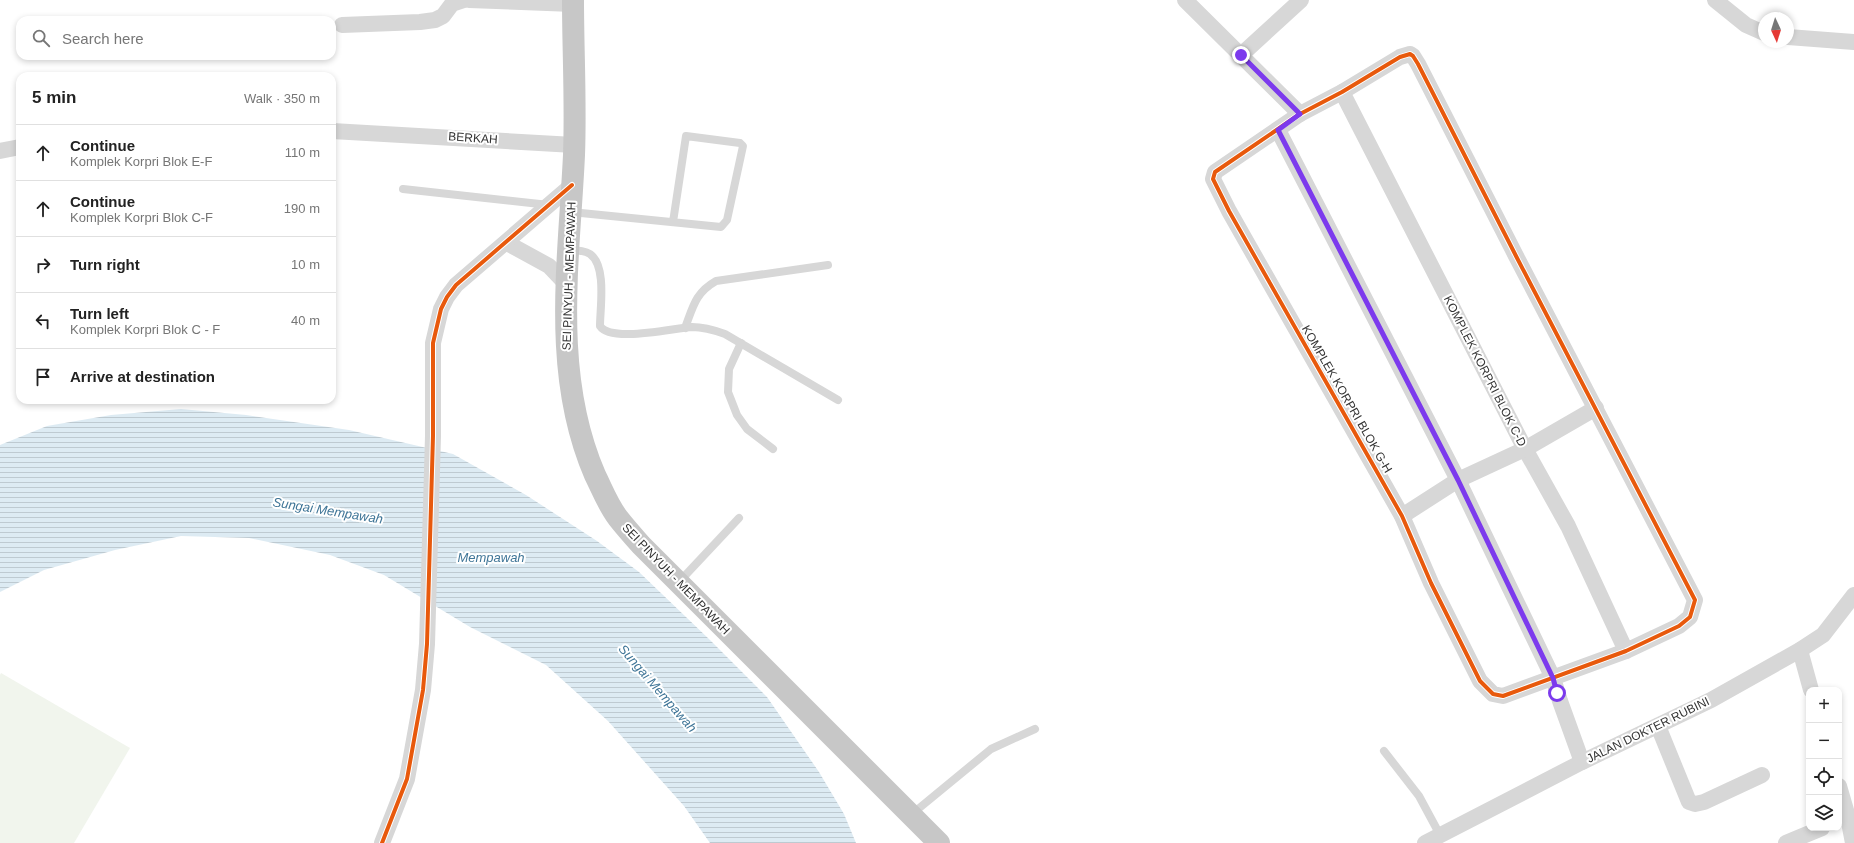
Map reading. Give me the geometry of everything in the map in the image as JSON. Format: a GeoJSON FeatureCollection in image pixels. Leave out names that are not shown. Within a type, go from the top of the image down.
{"type":"FeatureCollection","features":[{"type":"Feature","properties":{"kind":"highway","name":"SEI PINYUH - MEMPAWAH"},"geometry":{"type":"LineString","coordinates":[[573,2],[574,145],[568,250],[567,363],[574,412],[586,455],[603,492],[617,517],[641,545],[939,843]]}},
{"type":"Feature","properties":{"kind":"street"},"geometry":{"type":"LineString","coordinates":[[342,25],[435,20],[443,16],[452,4],[464,0]]}},
{"type":"Feature","properties":{"kind":"street"},"geometry":{"type":"LineString","coordinates":[[469,0],[573,2]]}},
{"type":"Feature","properties":{"kind":"street"},"geometry":{"type":"LineString","coordinates":[[1241,55],[1301,0]]}},
{"type":"Feature","properties":{"kind":"street"},"geometry":{"type":"LineString","coordinates":[[1715,0],[1746,25],[1758,30]]}},
{"type":"Feature","properties":{"kind":"street"},"geometry":{"type":"LineString","coordinates":[[1187,1],[1300,114]]}},
{"type":"Feature","properties":{"kind":"street"},"geometry":{"type":"LineString","coordinates":[[1794,37],[1854,42]]}},
{"type":"Feature","properties":{"kind":"street"},"geometry":{"type":"LineString","coordinates":[[1557,690],[1626,651],[1679,626],[1690,617],[1695,600],[1413,56],[1410,54],[1400,57],[1342,92],[1300,114],[1278,130],[1458,480],[1557,690],[1582,762]]}},
{"type":"Feature","properties":{"kind":"street","name":"KOMPLEK KORPRI BLOK C-D"},"geometry":{"type":"LineString","coordinates":[[1342,92],[1525,449],[1568,526],[1626,651]]}},
{"type":"Feature","properties":{"kind":"street","name":"KOMPLEK KORPRI BLOK G-H"},"geometry":{"type":"LineString","coordinates":[[1278,130],[1215,172],[1213,179],[1214,183],[1402,516],[1431,583],[1480,681],[1493,694],[1503,696],[1557,690]]}},
{"type":"Feature","properties":{"kind":"street","name":"BERKAH"},"geometry":{"type":"LineString","coordinates":[[336,131],[574,145]]}},
{"type":"Feature","properties":{"kind":"street"},"geometry":{"type":"LineString","coordinates":[[0,151],[16,148]]}},
{"type":"Feature","properties":{"kind":"street"},"geometry":{"type":"LineString","coordinates":[[382,843],[407,779],[423,690],[427,644],[433,436],[432,342],[441,309],[456,285],[507,243],[572,185]]}},
{"type":"Feature","properties":{"kind":"street"},"geometry":{"type":"LineString","coordinates":[[507,243],[549,266],[567,285]]}},
{"type":"Feature","properties":{"kind":"street"},"geometry":{"type":"LineString","coordinates":[[1402,516],[1458,480],[1525,449],[1596,408]]}},
{"type":"Feature","properties":{"kind":"street","name":"JALAN DOKTER RUBINI"},"geometry":{"type":"LineString","coordinates":[[1425,843],[1582,762],[1711,700],[1800,650],[1823,635],[1854,595]]}},
{"type":"Feature","properties":{"kind":"street"},"geometry":{"type":"LineString","coordinates":[[1800,650],[1810,687]]}},
{"type":"Feature","properties":{"kind":"street"},"geometry":{"type":"LineString","coordinates":[[1658,726],[1689,802],[1695,804],[1704,802],[1762,775]]}},
{"type":"Feature","properties":{"kind":"street"},"geometry":{"type":"LineString","coordinates":[[1840,795],[1844,819],[1853,843]]}},
{"type":"Feature","properties":{"kind":"street"},"geometry":{"type":"LineString","coordinates":[[1786,843],[1815,831]]}},
{"type":"Feature","properties":{"kind":"lane"},"geometry":{"type":"LineString","coordinates":[[570,212],[721,227],[727,220],[743,146],[740,143],[686,136],[673,222]]}},
{"type":"Feature","properties":{"kind":"lane"},"geometry":{"type":"LineString","coordinates":[[403,189],[550,205]]}},
{"type":"Feature","properties":{"kind":"lane"},"geometry":{"type":"LineString","coordinates":[[568,250],[578,250],[589,254],[595,259],[601,277],[600,326],[602,330],[611,333],[624,334],[684,328],[709,329],[725,334],[838,400]]}},
{"type":"Feature","properties":{"kind":"lane"},"geometry":{"type":"LineString","coordinates":[[684,328],[697,298],[705,287],[716,280],[828,265]]}},
{"type":"Feature","properties":{"kind":"lane"},"geometry":{"type":"LineString","coordinates":[[740,343],[729,368],[727,380],[730,398],[737,415],[747,429],[773,449]]}},
{"type":"Feature","properties":{"kind":"lane"},"geometry":{"type":"LineString","coordinates":[[678,583],[739,518]]}},
{"type":"Feature","properties":{"kind":"lane"},"geometry":{"type":"LineString","coordinates":[[911,815],[991,749],[1035,729]]}},
{"type":"Feature","properties":{"kind":"lane"},"geometry":{"type":"LineString","coordinates":[[1384,751],[1419,796],[1440,835]]}},
{"type":"Feature","properties":{"kind":"shaded area"},"geometry":{"type":"Polygon","coordinates":[[[1,673],[130,748],[74,843],[0,843],[1,673]]]}},
{"type":"Feature","properties":{"kind":"water","name":"Mempawah"},"geometry":{"type":"Polygon","coordinates":[[[181,409],[246,415],[349,430],[453,454],[526,495],[597,541],[639,572],[767,697],[819,772],[844,814],[856,843],[710,843],[684,806],[608,721],[546,665],[470,627],[384,575],[330,555],[249,538],[181,536],[115,550],[44,570],[0,592],[0,445],[47,426],[111,415],[181,409]]]}},
{"type":"Feature","properties":{"kind":"cycle path"},"geometry":{"type":"LineString","coordinates":[[1410,54],[1418,64],[1695,600],[1690,617],[1679,626],[1626,651],[1503,696],[1493,694],[1480,681],[1431,583],[1402,516],[1229,211],[1213,179],[1215,172],[1300,114],[1342,92],[1400,57],[1410,54]]}},
{"type":"Feature","properties":{"kind":"cycle path"},"geometry":{"type":"LineString","coordinates":[[382,843],[407,779],[423,690],[427,644],[433,436],[433,343],[441,309],[447,297],[456,285],[572,185]]}},
{"type":"Feature","properties":{"kind":"route"},"geometry":{"type":"LineString","coordinates":[[1241,55],[1300,114],[1278,130],[1458,480],[1553,678],[1557,693]]}},
{"type":"Feature","properties":{"kind":"water label","name":"Sungai Mempawah"},"geometry":{"type":"Point","coordinates":[328,510]}},
{"type":"Feature","properties":{"kind":"water label","name":"Sungai Mempawah"},"geometry":{"type":"Point","coordinates":[658,688]}}]}
